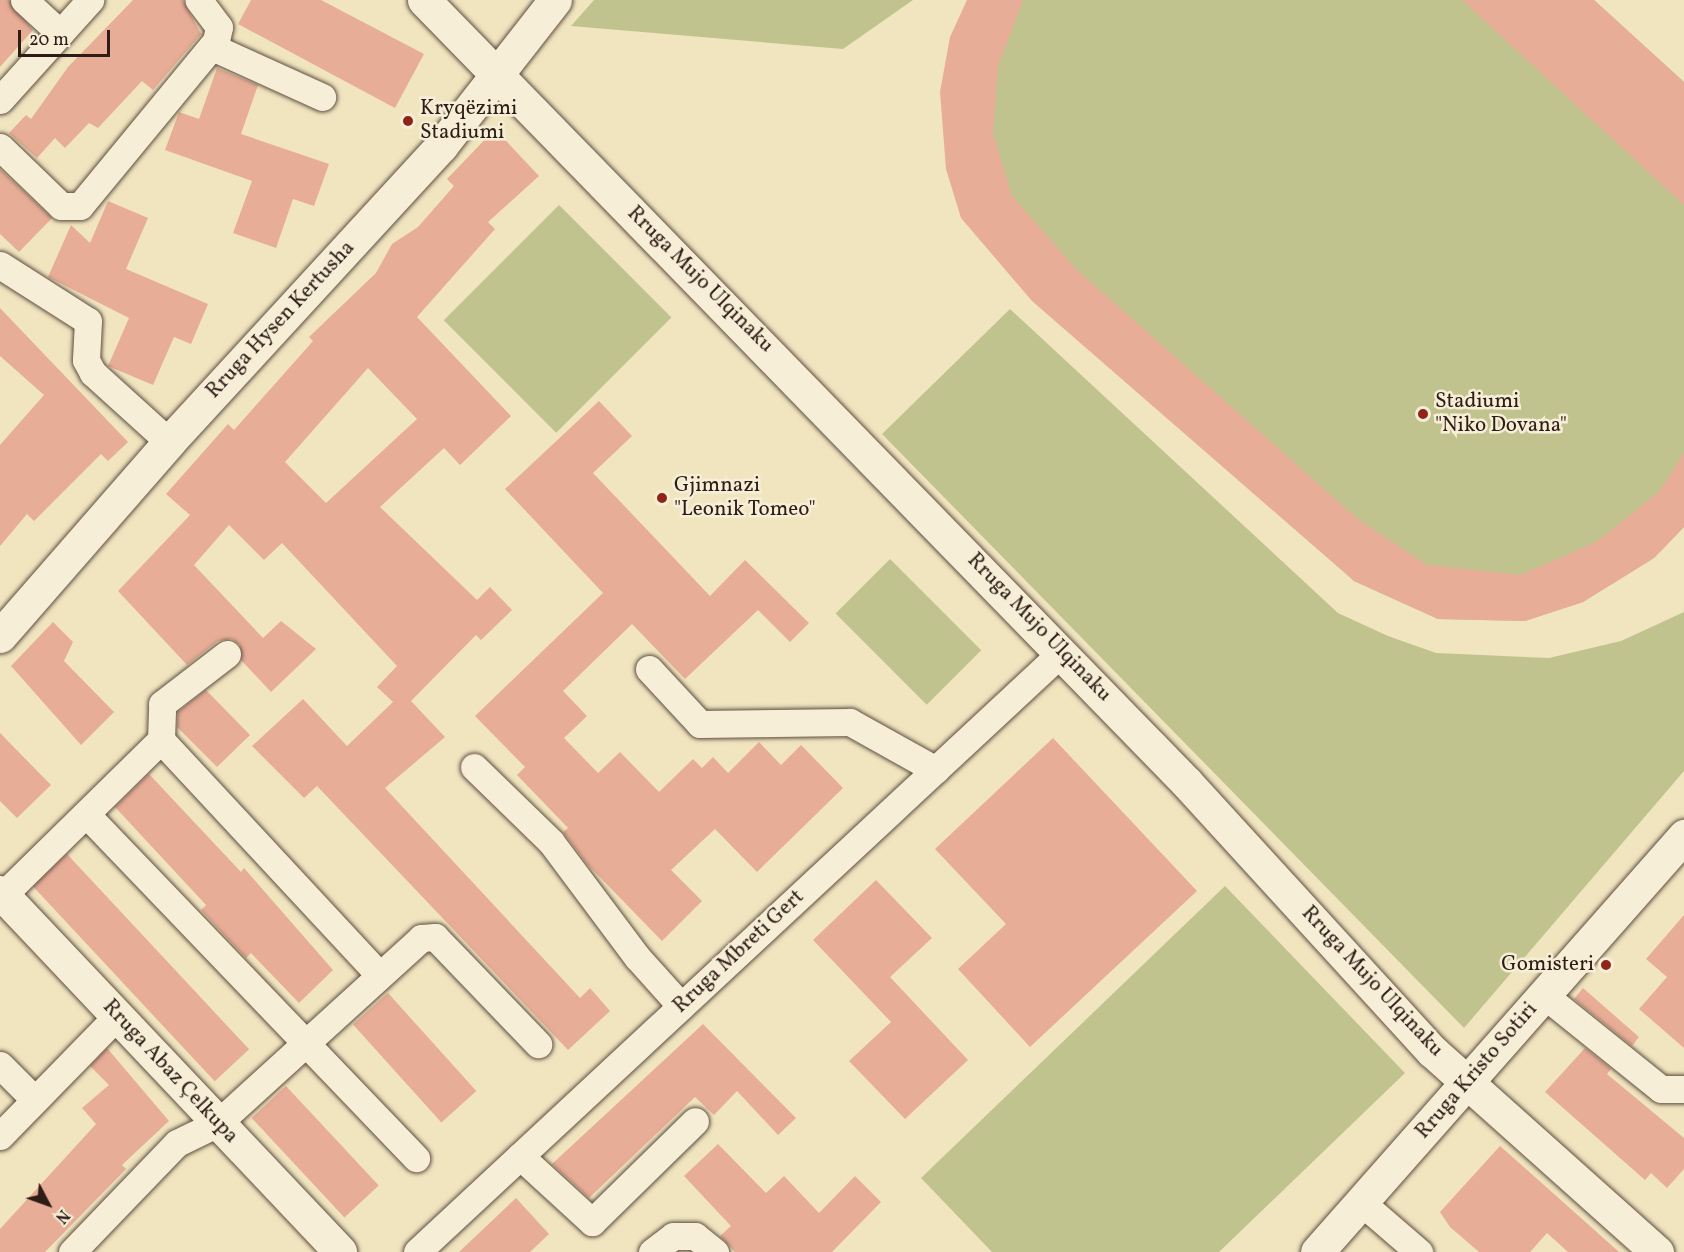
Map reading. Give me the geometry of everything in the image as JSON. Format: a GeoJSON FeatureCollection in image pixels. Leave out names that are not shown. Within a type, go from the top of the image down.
{"type":"FeatureCollection","features":[{"type":"Feature","properties":{"kind":"street"},"geometry":{"type":"LineString","coordinates":[[24,0],[60,33]]}},
{"type":"Feature","properties":{"kind":"street"},"geometry":{"type":"LineString","coordinates":[[0,100],[90,0]]}},
{"type":"Feature","properties":{"kind":"street"},"geometry":{"type":"LineString","coordinates":[[0,147],[61,206],[80,206],[212,47],[219,27],[200,0]]}},
{"type":"Feature","properties":{"kind":"street","name":"Rruga Mujo Ulqinaku"},"geometry":{"type":"LineString","coordinates":[[424,0],[1061,653],[1432,1051],[1470,1080],[1657,1252]]}},
{"type":"Feature","properties":{"kind":"street","name":"Rruga Hysen Kertusha"},"geometry":{"type":"LineString","coordinates":[[0,636],[169,442],[441,146],[494,72],[555,0]]}},
{"type":"Feature","properties":{"kind":"street"},"geometry":{"type":"LineString","coordinates":[[212,47],[321,97]]}},
{"type":"Feature","properties":{"kind":"street"},"geometry":{"type":"LineString","coordinates":[[0,265],[88,321],[86,360],[93,373],[169,442]]}},
{"type":"Feature","properties":{"kind":"street","name":"Rruga Mbreti Gert"},"geometry":{"type":"LineString","coordinates":[[417,1252],[1061,653]]}},
{"type":"Feature","properties":{"kind":"street"},"geometry":{"type":"LineString","coordinates":[[1,894],[160,740],[162,704],[227,654]]}},
{"type":"Feature","properties":{"kind":"street"},"geometry":{"type":"LineString","coordinates":[[649,669],[700,724],[850,722],[936,770]]}},
{"type":"Feature","properties":{"kind":"street"},"geometry":{"type":"LineString","coordinates":[[160,740],[379,975]]}},
{"type":"Feature","properties":{"kind":"street"},"geometry":{"type":"LineString","coordinates":[[474,767],[551,842],[637,957],[681,1006]]}},
{"type":"Feature","properties":{"kind":"street"},"geometry":{"type":"LineString","coordinates":[[86,814],[307,1041],[416,1158]]}},
{"type":"Feature","properties":{"kind":"street","name":"Rruga Kristo Sotiri"},"geometry":{"type":"LineString","coordinates":[[1317,1252],[1684,836]]}},
{"type":"Feature","properties":{"kind":"street","name":"Rruga Abaz Çelkupa"},"geometry":{"type":"LineString","coordinates":[[1,894],[340,1252]]}},
{"type":"Feature","properties":{"kind":"street"},"geometry":{"type":"LineString","coordinates":[[72,1252],[177,1143],[218,1123],[421,938],[435,937],[538,1044]]}},
{"type":"Feature","properties":{"kind":"street"},"geometry":{"type":"LineString","coordinates":[[1544,995],[1661,1089],[1684,1089]]}},
{"type":"Feature","properties":{"kind":"street"},"geometry":{"type":"LineString","coordinates":[[0,1136],[117,1016]]}},
{"type":"Feature","properties":{"kind":"street"},"geometry":{"type":"LineString","coordinates":[[0,1065],[34,1099]]}},
{"type":"Feature","properties":{"kind":"street"},"geometry":{"type":"LineString","coordinates":[[520,1156],[592,1222],[695,1121]]}},
{"type":"Feature","properties":{"kind":"street"},"geometry":{"type":"LineString","coordinates":[[1361,1202],[1419,1252]]}},
{"type":"Feature","properties":{"kind":"street"},"geometry":{"type":"LineString","coordinates":[[652,1252],[673,1236],[695,1236],[715,1252]]}},
{"type":"Feature","properties":{"kind":"green space"},"geometry":{"type":"Polygon","coordinates":[[[594,0],[913,0],[843,49],[571,26],[594,0]]]}},
{"type":"Feature","properties":{"kind":"green space","name":"Stadiumi \"Niko Dovana\""},"geometry":{"type":"Polygon","coordinates":[[[967,0],[1594,0],[1684,82],[1684,527],[1654,558],[1583,602],[1525,621],[1438,619],[1354,581],[946,169],[967,0]]]}},
{"type":"Feature","properties":{"kind":"green space"},"geometry":{"type":"Polygon","coordinates":[[[559,205],[671,317],[556,433],[444,320],[559,205]]]}},
{"type":"Feature","properties":{"kind":"green space"},"geometry":{"type":"Polygon","coordinates":[[[1010,309],[1338,613],[1388,636],[1436,653],[1549,658],[1621,641],[1684,612],[1684,771],[1464,1028],[882,434],[1010,309]]]}},
{"type":"Feature","properties":{"kind":"green space"},"geometry":{"type":"Polygon","coordinates":[[[890,559],[981,650],[927,705],[836,613],[890,559]]]}},
{"type":"Feature","properties":{"kind":"green space"},"geometry":{"type":"Polygon","coordinates":[[[1225,886],[1405,1073],[1219,1252],[992,1252],[921,1178],[1225,886]]]}},
{"type":"Feature","properties":{"kind":"building"},"geometry":{"type":"Polygon","coordinates":[[[0,0],[9,0],[33,30],[0,67],[0,0]]]}},
{"type":"Feature","properties":{"kind":"building"},"geometry":{"type":"Polygon","coordinates":[[[133,0],[183,0],[201,34],[153,90],[142,81],[98,128],[89,123],[65,148],[55,138],[37,158],[9,133],[26,115],[31,119],[68,67],[133,0]]]}},
{"type":"Feature","properties":{"kind":"building"},"geometry":{"type":"Polygon","coordinates":[[[251,0],[321,0],[424,54],[395,108],[238,24],[251,0]]]}},
{"type":"Feature","properties":{"kind":"building"},"geometry":{"type":"Polygon","coordinates":[[[967,0],[1023,0],[998,66],[993,134],[1012,196],[1076,269],[1359,520],[1427,565],[1520,575],[1596,542],[1660,491],[1684,452],[1684,527],[1654,558],[1583,602],[1525,621],[1438,619],[1354,581],[1032,301],[961,218],[946,169],[940,92],[950,37],[967,0]]]}},
{"type":"Feature","properties":{"kind":"building"},"geometry":{"type":"Polygon","coordinates":[[[1462,0],[1594,0],[1684,82],[1684,205],[1462,0]]]}},
{"type":"Feature","properties":{"kind":"building"},"geometry":{"type":"Polygon","coordinates":[[[217,68],[258,85],[241,134],[329,164],[314,206],[293,199],[276,248],[233,233],[252,181],[165,150],[179,112],[199,119],[217,68]]]}},
{"type":"Feature","properties":{"kind":"building"},"geometry":{"type":"Polygon","coordinates":[[[495,129],[539,176],[488,222],[495,229],[417,317],[511,416],[460,465],[444,448],[380,507],[477,600],[490,587],[512,610],[481,640],[476,635],[411,701],[445,737],[385,788],[580,998],[590,988],[610,1011],[568,1050],[317,786],[304,798],[252,746],[303,699],[347,746],[393,702],[377,687],[397,666],[282,543],[264,560],[229,525],[194,565],[263,638],[281,621],[316,649],[271,692],[241,660],[240,645],[232,639],[218,641],[187,665],[118,591],[190,515],[166,494],[228,424],[234,430],[313,341],[309,337],[376,273],[392,244],[418,227],[454,186],[447,179],[495,129]],[[368,368],[285,462],[326,503],[417,419],[368,368]]]}},
{"type":"Feature","properties":{"kind":"building"},"geometry":{"type":"Polygon","coordinates":[[[0,169],[52,218],[19,252],[0,234],[0,169]]]}},
{"type":"Feature","properties":{"kind":"building"},"geometry":{"type":"Polygon","coordinates":[[[108,201],[148,218],[126,269],[208,304],[191,344],[174,337],[153,385],[108,366],[129,318],[48,277],[71,225],[90,243],[108,201]]]}},
{"type":"Feature","properties":{"kind":"building"},"geometry":{"type":"Polygon","coordinates":[[[0,308],[128,442],[108,461],[101,454],[34,521],[27,514],[0,546],[0,445],[44,395],[0,356],[0,308]]]}},
{"type":"Feature","properties":{"kind":"building"},"geometry":{"type":"Polygon","coordinates":[[[599,401],[632,436],[593,473],[710,596],[745,560],[809,623],[790,642],[758,610],[685,679],[632,624],[563,691],[587,716],[564,738],[598,773],[620,752],[659,792],[693,759],[702,768],[713,757],[728,773],[759,742],[781,765],[801,745],[843,788],[757,872],[715,829],[671,870],[702,901],[662,941],[588,865],[563,832],[568,828],[517,775],[525,767],[475,716],[603,593],[505,489],[599,401]]]}},
{"type":"Feature","properties":{"kind":"building"},"geometry":{"type":"Polygon","coordinates":[[[53,622],[73,642],[64,661],[114,712],[81,745],[11,666],[53,622]]]}},
{"type":"Feature","properties":{"kind":"building"},"geometry":{"type":"Polygon","coordinates":[[[206,690],[250,735],[217,767],[177,727],[178,712],[206,690]]]}},
{"type":"Feature","properties":{"kind":"building"},"geometry":{"type":"Polygon","coordinates":[[[0,733],[51,785],[17,818],[0,801],[0,733]]]}},
{"type":"Feature","properties":{"kind":"building"},"geometry":{"type":"Polygon","coordinates":[[[1053,738],[1197,891],[1030,1047],[958,969],[1006,924],[935,849],[1053,738]]]}},
{"type":"Feature","properties":{"kind":"building"},"geometry":{"type":"Polygon","coordinates":[[[149,774],[241,872],[244,868],[333,970],[299,1003],[251,953],[246,958],[226,937],[201,910],[206,905],[115,807],[149,774]]]}},
{"type":"Feature","properties":{"kind":"building"},"geometry":{"type":"Polygon","coordinates":[[[67,854],[249,1049],[215,1081],[33,886],[67,854]]]}},
{"type":"Feature","properties":{"kind":"building"},"geometry":{"type":"Polygon","coordinates":[[[876,880],[932,938],[890,977],[968,1060],[905,1119],[849,1061],[891,1022],[813,940],[876,880]]]}},
{"type":"Feature","properties":{"kind":"building"},"geometry":{"type":"Polygon","coordinates":[[[1684,915],[1684,1048],[1639,1009],[1667,977],[1646,959],[1684,915]]]}},
{"type":"Feature","properties":{"kind":"building"},"geometry":{"type":"Polygon","coordinates":[[[1583,988],[1639,1037],[1632,1046],[1574,999],[1583,988]]]}},
{"type":"Feature","properties":{"kind":"building"},"geometry":{"type":"Polygon","coordinates":[[[388,993],[476,1091],[441,1123],[353,1024],[388,993]]]}},
{"type":"Feature","properties":{"kind":"building"},"geometry":{"type":"Polygon","coordinates":[[[703,1024],[796,1118],[778,1135],[737,1091],[714,1115],[695,1097],[589,1198],[552,1164],[703,1024]]]}},
{"type":"Feature","properties":{"kind":"building"},"geometry":{"type":"Polygon","coordinates":[[[107,1048],[169,1121],[122,1165],[126,1169],[45,1252],[0,1252],[0,1229],[96,1124],[82,1108],[109,1085],[90,1066],[107,1048]]]}},
{"type":"Feature","properties":{"kind":"building"},"geometry":{"type":"Polygon","coordinates":[[[1585,1048],[1611,1069],[1607,1074],[1684,1138],[1684,1169],[1667,1188],[1651,1173],[1645,1180],[1545,1092],[1585,1048]]]}},
{"type":"Feature","properties":{"kind":"building"},"geometry":{"type":"Polygon","coordinates":[[[286,1086],[379,1185],[344,1218],[252,1118],[286,1086]]]}},
{"type":"Feature","properties":{"kind":"building"},"geometry":{"type":"Polygon","coordinates":[[[718,1144],[766,1193],[784,1176],[819,1213],[855,1176],[881,1202],[832,1252],[735,1252],[720,1236],[731,1226],[684,1176],[718,1144]]]}},
{"type":"Feature","properties":{"kind":"building"},"geometry":{"type":"Polygon","coordinates":[[[1500,1146],[1619,1252],[1568,1252],[1547,1233],[1530,1252],[1479,1252],[1450,1227],[1440,1212],[1500,1146]]]}},
{"type":"Feature","properties":{"kind":"building"},"geometry":{"type":"Polygon","coordinates":[[[516,1198],[549,1234],[530,1252],[459,1252],[516,1198]]]}},
{"type":"Feature","properties":{"kind":"place","name":"Kryqëzimi Stadiumi"},"geometry":{"type":"Point","coordinates":[408,121]}},
{"type":"Feature","properties":{"kind":"place","name":"Stadiumi \"Niko Dovana\""},"geometry":{"type":"Point","coordinates":[1423,414]}},
{"type":"Feature","properties":{"kind":"place","name":"Gjimnazi \"Leonik Tomeo\""},"geometry":{"type":"Point","coordinates":[662,498]}},
{"type":"Feature","properties":{"kind":"place","name":"Gomisteri"},"geometry":{"type":"Point","coordinates":[1606,965]}}]}
